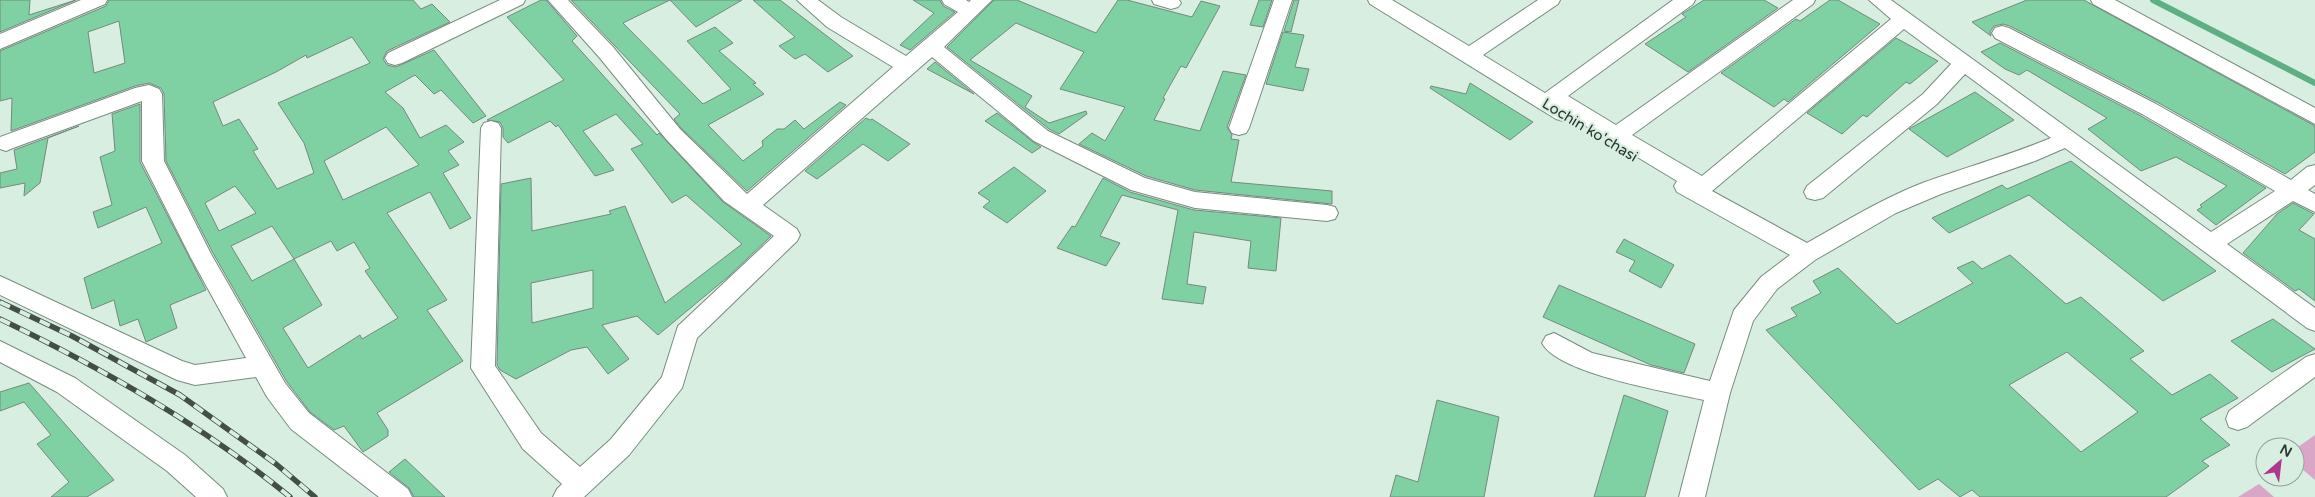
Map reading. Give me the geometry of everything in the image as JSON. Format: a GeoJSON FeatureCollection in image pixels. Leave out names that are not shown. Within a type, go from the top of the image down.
{"type":"FeatureCollection","features":[{"type":"Feature","properties":{"kind":"street"},"geometry":{"type":"LineString","coordinates":[[0,42],[98,0]]}},
{"type":"Feature","properties":{"kind":"street"},"geometry":{"type":"LineString","coordinates":[[395,58],[516,0]]}},
{"type":"Feature","properties":{"kind":"street"},"geometry":{"type":"LineString","coordinates":[[492,128],[483,368],[532,441],[573,490],[620,447],[673,381],[686,333],[789,235],[747,207],[732,194],[673,134],[606,52],[557,0]]}},
{"type":"Feature","properties":{"kind":"street"},"geometry":{"type":"LineString","coordinates":[[806,0],[834,22],[907,66]]}},
{"type":"Feature","properties":{"kind":"street"},"geometry":{"type":"LineString","coordinates":[[951,0],[977,5]]}},
{"type":"Feature","properties":{"kind":"street"},"geometry":{"type":"LineString","coordinates":[[1239,128],[1283,0]]}},
{"type":"Feature","properties":{"kind":"street","name":"Lochin ko'chasi"},"geometry":{"type":"LineString","coordinates":[[1377,0],[1398,11],[1650,167],[1807,254]]}},
{"type":"Feature","properties":{"kind":"street"},"geometry":{"type":"LineString","coordinates":[[1468,56],[1550,0]]}},
{"type":"Feature","properties":{"kind":"street"},"geometry":{"type":"LineString","coordinates":[[1686,0],[1553,97],[1703,187],[1904,19]]}},
{"type":"Feature","properties":{"kind":"street"},"geometry":{"type":"LineString","coordinates":[[1616,136],[1806,0]]}},
{"type":"Feature","properties":{"kind":"street"},"geometry":{"type":"LineString","coordinates":[[1878,0],[2315,321]]}},
{"type":"Feature","properties":{"kind":"street"},"geometry":{"type":"LineString","coordinates":[[2100,0],[2315,117]]}},
{"type":"Feature","properties":{"kind":"street"},"geometry":{"type":"LineString","coordinates":[[747,207],[907,66],[932,47],[977,5]]}},
{"type":"Feature","properties":{"kind":"street"},"geometry":{"type":"LineString","coordinates":[[2002,33],[2149,108],[2315,204]]}},
{"type":"Feature","properties":{"kind":"street"},"geometry":{"type":"LineString","coordinates":[[932,47],[1041,136],[1140,184],[1195,200],[1327,214]]}},
{"type":"Feature","properties":{"kind":"street"},"geometry":{"type":"LineString","coordinates":[[1815,192],[1930,99],[1964,63]]}},
{"type":"Feature","properties":{"kind":"street"},"geometry":{"type":"LineString","coordinates":[[6,143],[149,92],[152,94],[154,161],[202,258],[261,366],[276,390],[300,421],[399,497]]}},
{"type":"Feature","properties":{"kind":"street"},"geometry":{"type":"LineString","coordinates":[[1692,497],[1718,393],[1742,317],[1769,283],[1807,254],[1888,207],[1933,188],[2028,156],[2067,139]]}},
{"type":"Feature","properties":{"kind":"street"},"geometry":{"type":"LineString","coordinates":[[2210,244],[2292,191],[2315,173]]}},
{"type":"Feature","properties":{"kind":"street"},"geometry":{"type":"LineString","coordinates":[[0,285],[176,370],[195,375],[261,366]]}},
{"type":"Feature","properties":{"kind":"street"},"geometry":{"type":"LineString","coordinates":[[1554,343],[1586,362],[1718,393]]}},
{"type":"Feature","properties":{"kind":"street"},"geometry":{"type":"LineString","coordinates":[[0,351],[66,385],[176,464],[214,497]]}},
{"type":"Feature","properties":{"kind":"street"},"geometry":{"type":"LineString","coordinates":[[2238,419],[2315,364]]}},
{"type":"Feature","properties":{"kind":"shaded area"},"geometry":{"type":"Polygon","coordinates":[[[2315,435],[2315,480],[2305,472],[2305,442],[2315,435]]]}},
{"type":"Feature","properties":{"kind":"shaded area"},"geometry":{"type":"Polygon","coordinates":[[[2255,486],[2262,487],[2274,497],[2238,497],[2255,486]]]}},
{"type":"Feature","properties":{"kind":"building"},"geometry":{"type":"Polygon","coordinates":[[[0,0],[30,0],[29,15],[76,0],[0,32],[0,0]]]}},
{"type":"Feature","properties":{"kind":"building"},"geometry":{"type":"Polygon","coordinates":[[[109,0],[413,0],[421,9],[432,4],[450,22],[387,51],[383,59],[387,65],[396,67],[434,50],[486,116],[473,123],[441,90],[434,94],[415,75],[385,92],[403,108],[420,138],[446,125],[464,142],[448,151],[459,165],[443,173],[471,218],[450,229],[430,192],[387,213],[447,300],[427,310],[463,361],[377,413],[388,430],[388,436],[363,452],[344,426],[334,430],[310,412],[287,382],[213,253],[166,161],[164,94],[161,88],[149,83],[135,86],[11,131],[12,98],[0,101],[0,51],[106,6],[109,0]],[[119,21],[88,32],[94,73],[125,63],[119,21]],[[352,37],[307,58],[306,55],[276,72],[213,102],[223,126],[239,119],[258,149],[253,151],[277,189],[314,173],[304,143],[278,103],[370,63],[352,37]],[[386,127],[324,161],[343,200],[419,165],[386,127]],[[235,186],[205,203],[219,231],[256,213],[235,186]],[[272,226],[231,246],[252,281],[294,259],[272,226]],[[331,241],[294,259],[322,305],[283,328],[308,368],[360,335],[362,339],[398,318],[365,271],[370,268],[354,242],[337,251],[331,241]]]}},
{"type":"Feature","properties":{"kind":"building"},"geometry":{"type":"Polygon","coordinates":[[[541,0],[546,0],[577,36],[572,41],[657,135],[659,133],[723,202],[771,236],[729,276],[658,335],[637,316],[602,325],[629,359],[608,374],[587,347],[571,350],[516,379],[500,370],[497,365],[501,184],[531,178],[532,231],[611,214],[609,211],[625,206],[665,303],[742,244],[686,195],[672,203],[631,149],[643,144],[616,114],[583,131],[614,170],[595,176],[558,125],[556,127],[550,121],[508,143],[503,137],[503,128],[500,122],[487,120],[564,80],[507,17],[541,0]],[[593,270],[531,283],[532,323],[593,308],[593,270]]]}},
{"type":"Feature","properties":{"kind":"building"},"geometry":{"type":"Polygon","coordinates":[[[571,0],[670,0],[623,23],[703,104],[731,89],[687,41],[715,27],[733,43],[719,51],[756,83],[753,84],[764,94],[708,125],[743,161],[763,146],[762,141],[777,129],[784,129],[795,120],[804,129],[840,102],[846,105],[747,191],[681,128],[674,119],[680,114],[571,0]]]}},
{"type":"Feature","properties":{"kind":"building"},"geometry":{"type":"Polygon","coordinates":[[[670,0],[742,0],[696,27],[670,0]]]}},
{"type":"Feature","properties":{"kind":"building"},"geometry":{"type":"Polygon","coordinates":[[[753,0],[780,0],[853,56],[828,72],[805,54],[795,59],[779,46],[795,37],[753,0]]]}},
{"type":"Feature","properties":{"kind":"building"},"geometry":{"type":"Polygon","coordinates":[[[913,0],[940,0],[943,6],[955,12],[910,50],[900,45],[934,13],[913,0]]]}},
{"type":"Feature","properties":{"kind":"building"},"geometry":{"type":"Polygon","coordinates":[[[994,0],[1017,0],[1096,33],[1118,0],[1127,0],[1192,17],[1201,1],[1220,6],[1186,68],[1181,66],[1163,98],[1165,99],[1154,120],[1200,131],[1223,71],[1246,75],[1227,127],[1232,135],[1231,139],[1239,140],[1231,182],[1332,191],[1332,204],[1195,190],[1146,176],[1079,144],[1092,133],[1105,141],[1125,107],[1060,89],[1084,52],[1016,23],[970,60],[1032,96],[1025,107],[1049,123],[1086,111],[1087,114],[1059,134],[1049,129],[947,47],[994,0]]]}},
{"type":"Feature","properties":{"kind":"building"},"geometry":{"type":"Polygon","coordinates":[[[1259,0],[1272,0],[1263,27],[1250,25],[1259,0]]]}},
{"type":"Feature","properties":{"kind":"building"},"geometry":{"type":"Polygon","coordinates":[[[1294,0],[1299,0],[1291,32],[1284,31],[1294,0]]]}},
{"type":"Feature","properties":{"kind":"building"},"geometry":{"type":"Polygon","coordinates":[[[1704,0],[1764,0],[1778,8],[1688,72],[1645,44],[1686,17],[1682,14],[1704,0]]]}},
{"type":"Feature","properties":{"kind":"building"},"geometry":{"type":"Polygon","coordinates":[[[1830,0],[1838,0],[1880,24],[1788,102],[1784,99],[1774,107],[1721,73],[1796,19],[1800,21],[1830,0]]]}},
{"type":"Feature","properties":{"kind":"building"},"geometry":{"type":"Polygon","coordinates":[[[2027,0],[2084,0],[2315,126],[2315,152],[2285,174],[2157,102],[2010,26],[2003,24],[1994,26],[1990,32],[1991,36],[1972,22],[2027,0]]]}},
{"type":"Feature","properties":{"kind":"building"},"geometry":{"type":"Polygon","coordinates":[[[1283,32],[1304,35],[1295,67],[1309,69],[1303,91],[1266,84],[1283,32]]]}},
{"type":"Feature","properties":{"kind":"building"},"geometry":{"type":"Polygon","coordinates":[[[1896,38],[1938,61],[1910,84],[1906,82],[1867,117],[1863,115],[1842,134],[1807,113],[1896,38]]]}},
{"type":"Feature","properties":{"kind":"building"},"geometry":{"type":"Polygon","coordinates":[[[2000,43],[2141,116],[2266,188],[2216,225],[2197,210],[2202,207],[2200,205],[2227,186],[2176,157],[2141,171],[2088,129],[2107,118],[2027,70],[2019,75],[2005,69],[1981,52],[2000,43]]]}},
{"type":"Feature","properties":{"kind":"building"},"geometry":{"type":"Polygon","coordinates":[[[935,62],[974,94],[927,69],[935,62]]]}},
{"type":"Feature","properties":{"kind":"building"},"geometry":{"type":"Polygon","coordinates":[[[1470,83],[1533,122],[1510,140],[1430,88],[1431,86],[1466,94],[1470,83]]]}},
{"type":"Feature","properties":{"kind":"building"},"geometry":{"type":"Polygon","coordinates":[[[1975,92],[2014,120],[1947,157],[1909,129],[1975,92]]]}},
{"type":"Feature","properties":{"kind":"building"},"geometry":{"type":"Polygon","coordinates":[[[140,104],[140,162],[206,290],[170,305],[177,328],[146,342],[138,319],[120,326],[114,300],[92,309],[84,278],[162,243],[146,207],[98,228],[93,212],[112,205],[100,157],[115,151],[112,114],[140,104]]]}},
{"type":"Feature","properties":{"kind":"building"},"geometry":{"type":"Polygon","coordinates":[[[997,113],[1041,147],[1032,153],[985,121],[997,113]]]}},
{"type":"Feature","properties":{"kind":"building"},"geometry":{"type":"Polygon","coordinates":[[[866,118],[872,119],[910,144],[888,161],[863,144],[817,179],[805,171],[866,118]]]}},
{"type":"Feature","properties":{"kind":"building"},"geometry":{"type":"Polygon","coordinates":[[[79,126],[48,138],[40,183],[24,196],[25,183],[0,188],[0,173],[17,169],[14,150],[79,126]]]}},
{"type":"Feature","properties":{"kind":"building"},"geometry":{"type":"Polygon","coordinates":[[[2071,161],[2216,271],[2163,301],[2029,195],[1949,233],[1932,218],[2002,185],[2007,189],[2071,161]]]}},
{"type":"Feature","properties":{"kind":"building"},"geometry":{"type":"Polygon","coordinates":[[[1014,167],[1046,191],[1007,223],[983,207],[990,201],[978,193],[1014,167]]]}},
{"type":"Feature","properties":{"kind":"building"},"geometry":{"type":"Polygon","coordinates":[[[1103,178],[1130,192],[1194,210],[1281,218],[1276,271],[1248,268],[1251,241],[1194,232],[1187,284],[1206,287],[1203,304],[1162,299],[1178,210],[1122,195],[1100,236],[1120,243],[1106,266],[1057,248],[1072,226],[1075,227],[1103,178]]]}},
{"type":"Feature","properties":{"kind":"building"},"geometry":{"type":"Polygon","coordinates":[[[2293,203],[2314,214],[2299,230],[2315,239],[2315,301],[2299,289],[2295,291],[2243,253],[2277,214],[2293,203]]]}},
{"type":"Feature","properties":{"kind":"building"},"geometry":{"type":"Polygon","coordinates":[[[1624,239],[1674,265],[1661,288],[1629,271],[1635,261],[1616,252],[1624,239]]]}},
{"type":"Feature","properties":{"kind":"building"},"geometry":{"type":"Polygon","coordinates":[[[2010,255],[2066,304],[2081,297],[2144,351],[2130,359],[2172,395],[2210,374],[2238,398],[2200,419],[2230,445],[2202,461],[2209,466],[2166,497],[1980,497],[1972,490],[1960,497],[1938,479],[1919,490],[1766,330],[1797,316],[1791,308],[1821,293],[1813,281],[1838,268],[1897,324],[1973,283],[1957,268],[1973,261],[1982,269],[2010,255]],[[2067,352],[2009,385],[2081,452],[2138,412],[2067,352]]]}},
{"type":"Feature","properties":{"kind":"building"},"geometry":{"type":"Polygon","coordinates":[[[1559,285],[1695,344],[1684,373],[1651,365],[1543,317],[1559,285]]]}},
{"type":"Feature","properties":{"kind":"building"},"geometry":{"type":"Polygon","coordinates":[[[2273,319],[2315,349],[2272,372],[2231,341],[2273,319]]]}},
{"type":"Feature","properties":{"kind":"building"},"geometry":{"type":"Polygon","coordinates":[[[29,383],[114,480],[87,497],[51,497],[69,482],[37,444],[51,435],[24,402],[0,411],[0,392],[29,383]]]}},
{"type":"Feature","properties":{"kind":"building"},"geometry":{"type":"Polygon","coordinates":[[[1624,395],[1668,411],[1645,497],[1594,497],[1624,395]]]}},
{"type":"Feature","properties":{"kind":"building"},"geometry":{"type":"Polygon","coordinates":[[[1437,400],[1499,417],[1484,497],[1390,497],[1396,475],[1418,482],[1437,400]]]}},
{"type":"Feature","properties":{"kind":"building"},"geometry":{"type":"Polygon","coordinates":[[[405,459],[445,497],[414,497],[409,488],[389,472],[405,459]]]}},
{"type":"Feature","properties":{"kind":"waterway"},"geometry":{"type":"LineString","coordinates":[[2153,0],[2315,83]]}},
{"type":"Feature","properties":{"kind":"railway"},"geometry":{"type":"LineString","coordinates":[[0,302],[72,336],[180,395],[276,464],[315,497]]}},
{"type":"Feature","properties":{"kind":"railway"},"geometry":{"type":"LineString","coordinates":[[0,319],[114,378],[150,399],[222,445],[290,497]]}}]}
